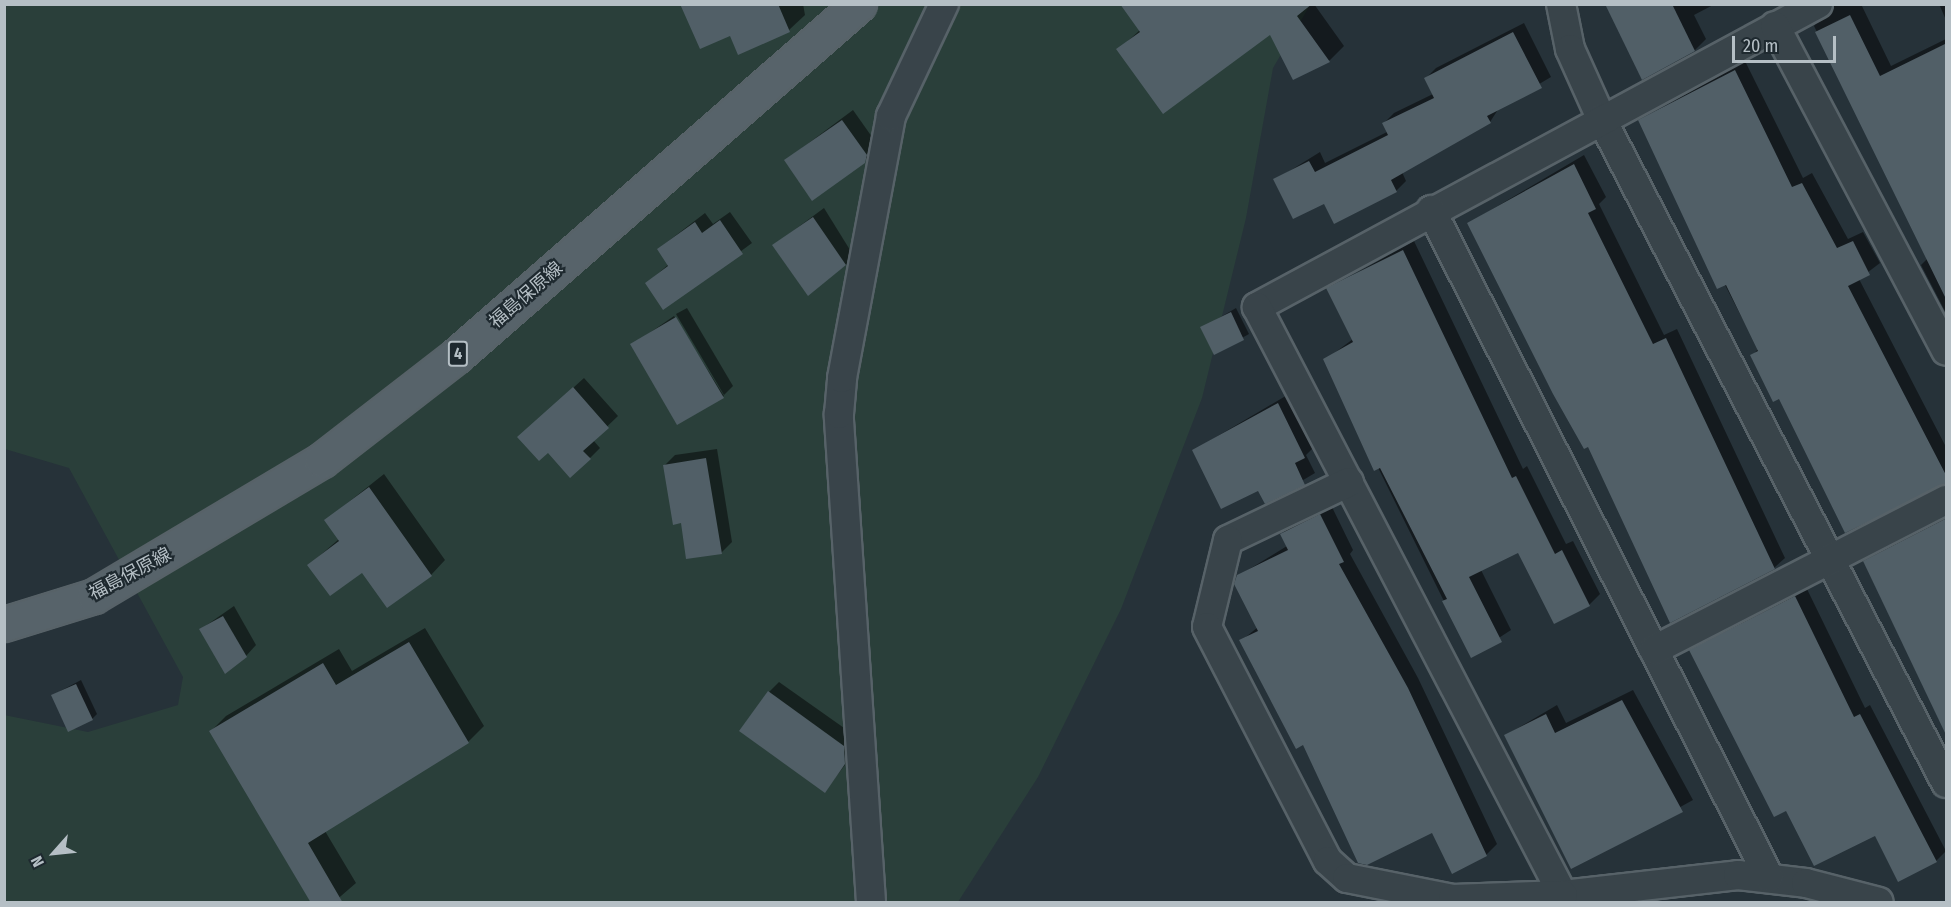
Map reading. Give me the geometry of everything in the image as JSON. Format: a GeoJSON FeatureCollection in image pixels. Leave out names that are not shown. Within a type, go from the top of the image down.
{"type":"FeatureCollection","features":[{"type":"Feature","properties":{"kind":"main road","name":"福島保原線"},"geometry":{"type":"LineString","coordinates":[[4,624],[94,596],[322,460],[456,356],[859,4]]}},
{"type":"Feature","properties":{"kind":"street"},"geometry":{"type":"LineString","coordinates":[[871,903],[840,396],[891,116],[944,4]]}},
{"type":"Feature","properties":{"kind":"street"},"geometry":{"type":"LineString","coordinates":[[1561,4],[1570,49],[1601,118],[1947,783]]}},
{"type":"Feature","properties":{"kind":"street"},"geometry":{"type":"LineString","coordinates":[[1563,896],[1257,307],[1601,118],[1818,4]]}},
{"type":"Feature","properties":{"kind":"street"},"geometry":{"type":"LineString","coordinates":[[1775,26],[1947,351]]}},
{"type":"Feature","properties":{"kind":"street"},"geometry":{"type":"LineString","coordinates":[[1431,210],[1769,877]]}},
{"type":"Feature","properties":{"kind":"street"},"geometry":{"type":"LineString","coordinates":[[1349,482],[1228,540],[1207,627],[1328,861],[1347,878],[1453,899],[1563,896],[1738,875],[1769,877],[1879,903]]}},
{"type":"Feature","properties":{"kind":"street"},"geometry":{"type":"LineString","coordinates":[[1654,650],[1947,500]]}},
{"type":"Feature","properties":{"kind":"green space"},"geometry":{"type":"Polygon","coordinates":[[[5,5],[1310,5],[1273,68],[1246,218],[1202,398],[1121,609],[1038,777],[958,902],[5,902],[4,715],[88,732],[178,705],[183,677],[69,468],[5,449],[5,5]]]}},
{"type":"Feature","properties":{"kind":"building"},"geometry":{"type":"Polygon","coordinates":[[[680,4],[778,4],[790,32],[738,55],[730,36],[700,49],[680,4]]]}},
{"type":"Feature","properties":{"kind":"building"},"geometry":{"type":"Polygon","coordinates":[[[1120,4],[1312,4],[1297,16],[1330,62],[1293,80],[1270,35],[1163,114],[1116,49],[1140,32],[1120,4]]]}},
{"type":"Feature","properties":{"kind":"building"},"geometry":{"type":"Polygon","coordinates":[[[1605,4],[1672,4],[1695,51],[1642,80],[1605,4]]]}},
{"type":"Feature","properties":{"kind":"building"},"geometry":{"type":"Polygon","coordinates":[[[1850,15],[1880,76],[1947,43],[1947,301],[1815,32],[1850,15]]]}},
{"type":"Feature","properties":{"kind":"building"},"geometry":{"type":"Polygon","coordinates":[[[1513,32],[1542,88],[1487,116],[1491,123],[1391,180],[1397,192],[1334,224],[1324,204],[1293,219],[1273,179],[1309,161],[1315,172],[1388,135],[1382,123],[1434,98],[1424,78],[1513,32]]]}},
{"type":"Feature","properties":{"kind":"building"},"geometry":{"type":"Polygon","coordinates":[[[1735,70],[1792,187],[1802,183],[1837,248],[1853,241],[1870,275],[1848,286],[1947,477],[1947,484],[1845,533],[1779,399],[1773,402],[1750,355],[1758,351],[1726,285],[1717,289],[1638,120],[1735,70]]]}},
{"type":"Feature","properties":{"kind":"building"},"geometry":{"type":"Polygon","coordinates":[[[842,120],[867,155],[865,163],[812,201],[784,160],[842,120]]]}},
{"type":"Feature","properties":{"kind":"building"},"geometry":{"type":"Polygon","coordinates":[[[1574,164],[1596,209],[1588,213],[1653,344],[1666,338],[1775,569],[1670,623],[1588,447],[1584,449],[1553,394],[1467,223],[1574,164]]]}},
{"type":"Feature","properties":{"kind":"building"},"geometry":{"type":"Polygon","coordinates":[[[813,217],[846,265],[808,296],[772,245],[813,217]]]}},
{"type":"Feature","properties":{"kind":"building"},"geometry":{"type":"Polygon","coordinates":[[[720,220],[743,254],[663,310],[645,283],[668,266],[657,249],[695,222],[702,233],[720,220]]]}},
{"type":"Feature","properties":{"kind":"building"},"geometry":{"type":"Polygon","coordinates":[[[1403,250],[1512,478],[1516,476],[1555,554],[1562,550],[1590,606],[1554,624],[1518,553],[1469,577],[1502,642],[1471,658],[1442,601],[1447,599],[1380,468],[1374,471],[1323,359],[1353,342],[1326,288],[1403,250]]]}},
{"type":"Feature","properties":{"kind":"building"},"geometry":{"type":"Polygon","coordinates":[[[1231,312],[1244,340],[1214,355],[1200,327],[1231,312]]]}},
{"type":"Feature","properties":{"kind":"building"},"geometry":{"type":"Polygon","coordinates":[[[676,317],[724,398],[677,425],[630,344],[676,317]]]}},
{"type":"Feature","properties":{"kind":"building"},"geometry":{"type":"Polygon","coordinates":[[[573,387],[609,428],[583,451],[591,459],[570,478],[548,453],[539,461],[517,437],[573,387]]]}},
{"type":"Feature","properties":{"kind":"building"},"geometry":{"type":"Polygon","coordinates":[[[1278,403],[1305,458],[1295,463],[1305,485],[1265,504],[1258,491],[1221,509],[1192,450],[1278,403]]]}},
{"type":"Feature","properties":{"kind":"building"},"geometry":{"type":"Polygon","coordinates":[[[706,458],[722,554],[686,559],[681,523],[673,525],[663,465],[706,458]]]}},
{"type":"Feature","properties":{"kind":"building"},"geometry":{"type":"Polygon","coordinates":[[[369,487],[432,576],[387,608],[362,573],[330,596],[307,565],[339,541],[324,520],[369,487]]]}},
{"type":"Feature","properties":{"kind":"building"},"geometry":{"type":"Polygon","coordinates":[[[1320,514],[1344,562],[1339,564],[1408,688],[1487,856],[1452,874],[1432,833],[1367,865],[1358,863],[1303,745],[1296,749],[1239,640],[1258,631],[1234,584],[1237,575],[1288,550],[1280,534],[1320,514]]]}},
{"type":"Feature","properties":{"kind":"building"},"geometry":{"type":"Polygon","coordinates":[[[1947,518],[1947,737],[1863,561],[1947,518]]]}},
{"type":"Feature","properties":{"kind":"building"},"geometry":{"type":"Polygon","coordinates":[[[1795,596],[1854,717],[1860,714],[1937,862],[1898,882],[1875,836],[1814,866],[1786,811],[1774,817],[1689,650],[1795,596]]]}},
{"type":"Feature","properties":{"kind":"building"},"geometry":{"type":"Polygon","coordinates":[[[223,616],[247,657],[225,674],[199,629],[223,616]]]}},
{"type":"Feature","properties":{"kind":"building"},"geometry":{"type":"Polygon","coordinates":[[[409,642],[469,743],[308,843],[343,903],[311,903],[209,731],[323,663],[336,685],[409,642]]]}},
{"type":"Feature","properties":{"kind":"building"},"geometry":{"type":"Polygon","coordinates":[[[76,684],[93,720],[68,732],[51,695],[76,684]]]}},
{"type":"Feature","properties":{"kind":"building"},"geometry":{"type":"Polygon","coordinates":[[[768,691],[844,746],[845,764],[825,793],[739,731],[768,691]]]}},
{"type":"Feature","properties":{"kind":"building"},"geometry":{"type":"Polygon","coordinates":[[[1622,700],[1683,812],[1571,869],[1504,735],[1546,714],[1555,733],[1622,700]]]}}]}
